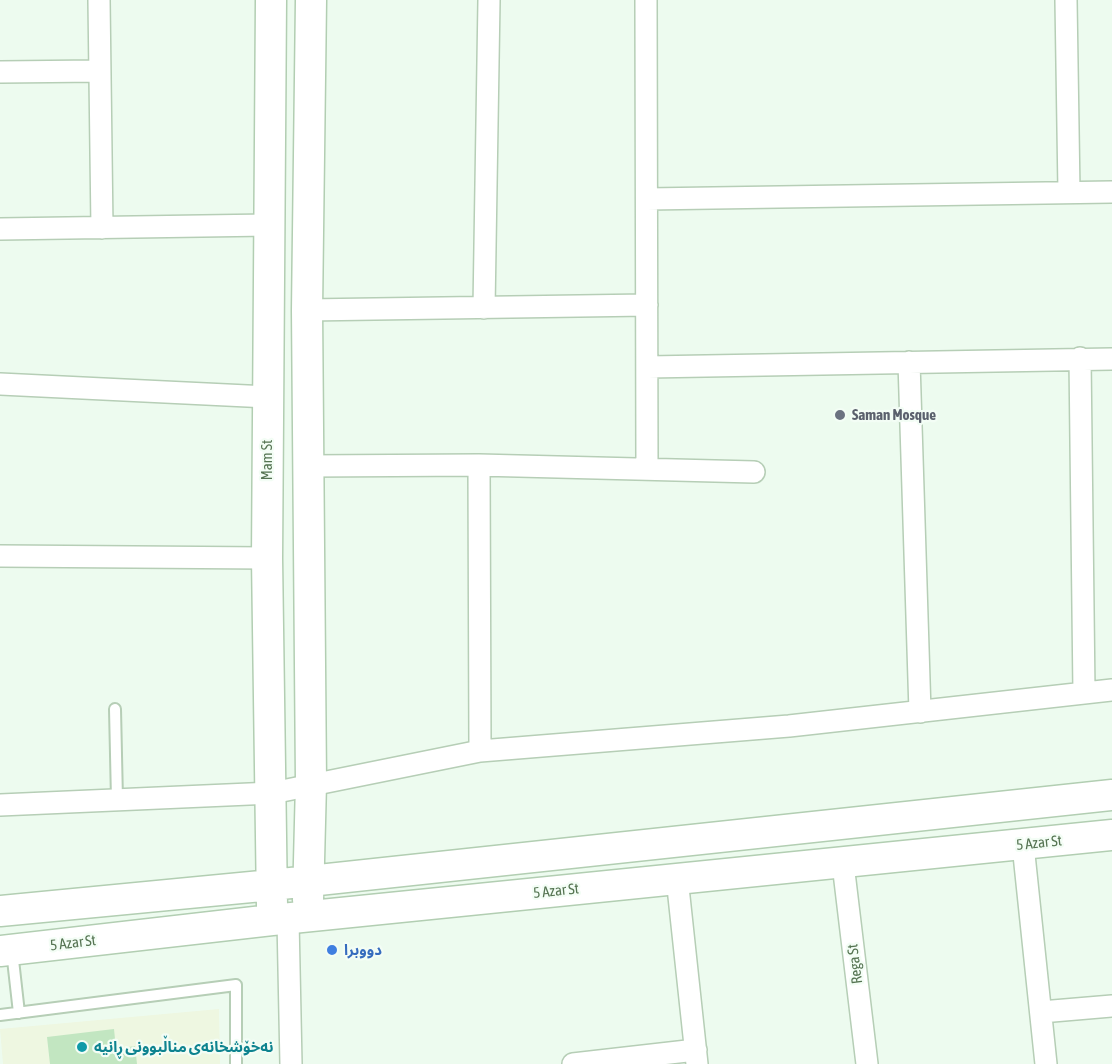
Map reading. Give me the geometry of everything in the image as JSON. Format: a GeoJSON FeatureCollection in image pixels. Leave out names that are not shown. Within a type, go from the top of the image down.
{"type":"FeatureCollection","features":[{"type":"Feature","properties":{"kind":"main road","name":"Mam St"},"geometry":{"type":"LineString","coordinates":[[271,0],[267,558],[272,885],[289,919]]}},
{"type":"Feature","properties":{"kind":"main road"},"geometry":{"type":"LineString","coordinates":[[289,919],[308,881],[310,783],[307,310],[311,0]]}},
{"type":"Feature","properties":{"kind":"main road"},"geometry":{"type":"LineString","coordinates":[[0,911],[272,885],[1112,795]]}},
{"type":"Feature","properties":{"kind":"main road","name":"5 Azar St"},"geometry":{"type":"LineString","coordinates":[[6,951],[677,878],[843,864],[1112,835]]}},
{"type":"Feature","properties":{"kind":"street"},"geometry":{"type":"LineString","coordinates":[[99,0],[102,228]]}},
{"type":"Feature","properties":{"kind":"street"},"geometry":{"type":"LineString","coordinates":[[484,308],[489,0]]}},
{"type":"Feature","properties":{"kind":"street"},"geometry":{"type":"LineString","coordinates":[[646,0],[647,469]]}},
{"type":"Feature","properties":{"kind":"street"},"geometry":{"type":"LineString","coordinates":[[1066,0],[1069,192]]}},
{"type":"Feature","properties":{"kind":"street"},"geometry":{"type":"LineString","coordinates":[[0,72],[99,71]]}},
{"type":"Feature","properties":{"kind":"street"},"geometry":{"type":"LineString","coordinates":[[647,199],[1112,192]]}},
{"type":"Feature","properties":{"kind":"street"},"geometry":{"type":"LineString","coordinates":[[0,229],[269,225]]}},
{"type":"Feature","properties":{"kind":"street"},"geometry":{"type":"LineString","coordinates":[[307,310],[647,305]]}},
{"type":"Feature","properties":{"kind":"street"},"geometry":{"type":"LineString","coordinates":[[1080,358],[1084,693]]}},
{"type":"Feature","properties":{"kind":"street"},"geometry":{"type":"LineString","coordinates":[[648,367],[1112,359]]}},
{"type":"Feature","properties":{"kind":"street"},"geometry":{"type":"LineString","coordinates":[[909,362],[920,712]]}},
{"type":"Feature","properties":{"kind":"street"},"geometry":{"type":"LineString","coordinates":[[0,384],[268,397]]}},
{"type":"Feature","properties":{"kind":"street"},"geometry":{"type":"LineString","coordinates":[[479,465],[480,751]]}},
{"type":"Feature","properties":{"kind":"street"},"geometry":{"type":"LineString","coordinates":[[307,466],[479,465],[754,472]]}},
{"type":"Feature","properties":{"kind":"street"},"geometry":{"type":"LineString","coordinates":[[0,556],[267,558]]}},
{"type":"Feature","properties":{"kind":"street"},"geometry":{"type":"LineString","coordinates":[[0,805],[272,793],[310,783],[480,751],[789,726],[1112,690]]}},
{"type":"Feature","properties":{"kind":"street"},"geometry":{"type":"LineString","coordinates":[[1023,845],[1046,1064]]}},
{"type":"Feature","properties":{"kind":"street","name":"Rega St"},"geometry":{"type":"LineString","coordinates":[[843,864],[867,1064]]}},
{"type":"Feature","properties":{"kind":"street"},"geometry":{"type":"LineString","coordinates":[[573,1064],[696,1057],[677,878]]}},
{"type":"Feature","properties":{"kind":"street"},"geometry":{"type":"LineString","coordinates":[[289,919],[291,1064]]}},
{"type":"Feature","properties":{"kind":"street"},"geometry":{"type":"LineString","coordinates":[[1041,1012],[1112,1006]]}},
{"type":"Feature","properties":{"kind":"lane"},"geometry":{"type":"LineString","coordinates":[[115,709],[117,800]]}},
{"type":"Feature","properties":{"kind":"lane"},"geometry":{"type":"LineString","coordinates":[[6,951],[19,1013]]}},
{"type":"Feature","properties":{"kind":"lane"},"geometry":{"type":"LineString","coordinates":[[0,1015],[236,985],[236,1064]]}},
{"type":"Feature","properties":{"kind":"shaded area"},"geometry":{"type":"Polygon","coordinates":[[[219,1009],[220,1064],[3,1064],[0,1029],[219,1009]]]}},
{"type":"Feature","properties":{"kind":"building","name":"نەخۆشخانەی مناڵبوونی ڕانیە"},"geometry":{"type":"Polygon","coordinates":[[[114,1029],[116,1049],[135,1046],[137,1064],[50,1064],[47,1037],[114,1029]]]}},
{"type":"Feature","properties":{"kind":"place","name":"Saman Mosque"},"geometry":{"type":"Point","coordinates":[840,415]}},
{"type":"Feature","properties":{"kind":"place","name":"دووبرا"},"geometry":{"type":"Point","coordinates":[332,950]}},
{"type":"Feature","properties":{"kind":"place","name":"نەخۆشخانەی مناڵبوونی ڕانیە"},"geometry":{"type":"Point","coordinates":[82,1047]}}]}
